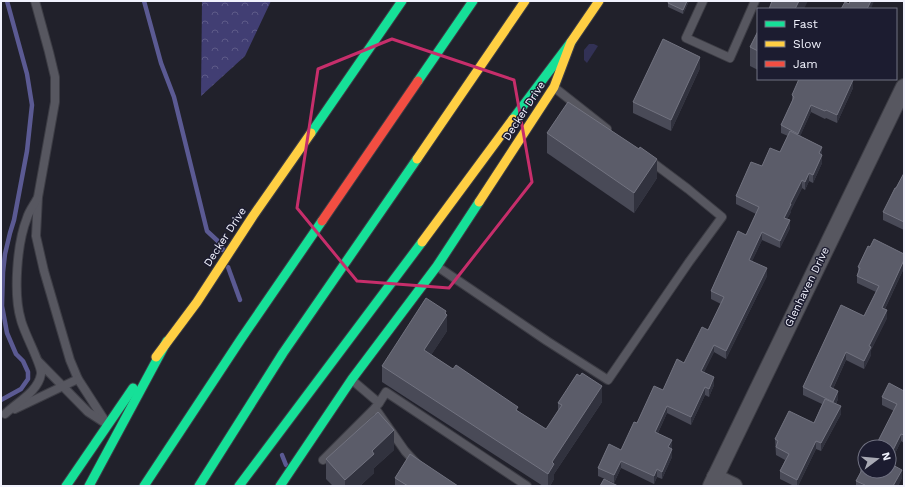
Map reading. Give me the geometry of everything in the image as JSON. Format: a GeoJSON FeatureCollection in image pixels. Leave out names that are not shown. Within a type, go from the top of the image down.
{"type":"FeatureCollection","features":[{"type":"Feature","properties":{"kind":"main road","name":"Decker Drive"},"geometry":{"type":"LineString","coordinates":[[66,486],[107,425],[197,302],[253,216],[402,1]]}},
{"type":"Feature","properties":{"kind":"main road"},"geometry":{"type":"LineString","coordinates":[[144,486],[241,339],[473,1]]}},
{"type":"Feature","properties":{"kind":"main road"},"geometry":{"type":"LineString","coordinates":[[199,486],[283,353],[525,1]]}},
{"type":"Feature","properties":{"kind":"main road","name":"Decker Drive"},"geometry":{"type":"LineString","coordinates":[[280,486],[352,379],[437,266],[554,87],[571,42],[599,1]]}},
{"type":"Feature","properties":{"kind":"main road"},"geometry":{"type":"LineString","coordinates":[[239,486],[571,42]]}},
{"type":"Feature","properties":{"kind":"main road"},"geometry":{"type":"LineString","coordinates":[[89,486],[167,341]]}},
{"type":"Feature","properties":{"kind":"street","name":"Glenhaven Drive"},"geometry":{"type":"LineString","coordinates":[[713,481],[904,87]]}},
{"type":"Feature","properties":{"kind":"street"},"geometry":{"type":"LineString","coordinates":[[713,481],[734,486]]}},
{"type":"Feature","properties":{"kind":"lane"},"geometry":{"type":"LineString","coordinates":[[35,1],[55,78],[55,102],[38,197],[36,236],[44,271],[68,352],[78,379],[107,425]]}},
{"type":"Feature","properties":{"kind":"lane"},"geometry":{"type":"LineString","coordinates":[[703,1],[686,38],[730,58],[755,1]]}},
{"type":"Feature","properties":{"kind":"lane"},"geometry":{"type":"LineString","coordinates":[[554,87],[612,132]]}},
{"type":"Feature","properties":{"kind":"lane"},"geometry":{"type":"LineString","coordinates":[[437,266],[547,341],[608,380],[689,262],[722,217],[644,156]]}},
{"type":"Feature","properties":{"kind":"lane"},"geometry":{"type":"LineString","coordinates":[[3,414],[30,393],[38,383],[41,373],[39,362],[20,319],[17,293],[18,264],[21,241],[27,217],[38,197]]}},
{"type":"Feature","properties":{"kind":"lane"},"geometry":{"type":"LineString","coordinates":[[39,362],[88,412],[107,425]]}},
{"type":"Feature","properties":{"kind":"lane"},"geometry":{"type":"LineString","coordinates":[[3,414],[78,379]]}},
{"type":"Feature","properties":{"kind":"lane"},"geometry":{"type":"LineString","coordinates":[[352,379],[377,405],[406,451],[423,470]]}},
{"type":"Feature","properties":{"kind":"lane"},"geometry":{"type":"LineString","coordinates":[[323,460],[377,405],[386,392],[528,486]]}},
{"type":"Feature","properties":{"kind":"highlighted area"},"geometry":{"type":"Polygon","coordinates":[[[392,39],[514,80],[532,182],[449,288],[357,281],[297,208],[318,69],[392,39]]]}},
{"type":"Feature","properties":{"kind":"shaded area"},"geometry":{"type":"Polygon","coordinates":[[[589,44],[598,46],[587,63],[584,60],[584,50],[589,44]]]}},
{"type":"Feature","properties":{"kind":"green space"},"geometry":{"type":"Polygon","coordinates":[[[202,1],[271,1],[245,56],[201,96],[202,1]]]}},
{"type":"Feature","properties":{"kind":"building"},"geometry":{"type":"Polygon","coordinates":[[[669,1],[687,1],[683,10],[668,3],[669,1]]]}},
{"type":"Feature","properties":{"kind":"building"},"geometry":{"type":"Polygon","coordinates":[[[772,1],[799,1],[796,8],[769,8],[772,1]]]}},
{"type":"Feature","properties":{"kind":"building"},"geometry":{"type":"Polygon","coordinates":[[[850,1],[871,1],[868,8],[842,8],[845,2],[849,4],[850,1]]]}},
{"type":"Feature","properties":{"kind":"building"},"geometry":{"type":"Polygon","coordinates":[[[757,33],[757,50],[750,47],[757,33]]]}},
{"type":"Feature","properties":{"kind":"building"},"geometry":{"type":"Polygon","coordinates":[[[663,39],[700,57],[671,120],[633,102],[663,39]]]}},
{"type":"Feature","properties":{"kind":"building"},"geometry":{"type":"Polygon","coordinates":[[[799,80],[853,80],[837,115],[811,105],[798,134],[781,125],[794,97],[792,95],[799,80]]]}},
{"type":"Feature","properties":{"kind":"building"},"geometry":{"type":"Polygon","coordinates":[[[568,102],[639,149],[640,147],[657,159],[634,193],[547,133],[568,102]]]}},
{"type":"Feature","properties":{"kind":"building"},"geometry":{"type":"Polygon","coordinates":[[[790,131],[822,147],[819,153],[822,155],[813,175],[809,173],[805,182],[802,180],[790,204],[784,218],[790,220],[780,241],[762,232],[749,260],[767,268],[726,351],[714,345],[701,371],[714,377],[709,389],[705,387],[691,417],[667,406],[655,432],[672,440],[668,447],[672,449],[662,472],[657,469],[654,476],[621,461],[614,475],[598,468],[609,444],[621,450],[634,422],[637,423],[654,386],[663,390],[677,359],[684,363],[702,327],[708,330],[724,297],[711,291],[738,231],[746,235],[759,207],[736,196],[751,162],[762,166],[770,148],[780,152],[790,131]]]}},
{"type":"Feature","properties":{"kind":"building"},"geometry":{"type":"Polygon","coordinates":[[[904,173],[904,222],[883,212],[904,173]]]}},
{"type":"Feature","properties":{"kind":"building"},"geometry":{"type":"Polygon","coordinates":[[[874,239],[904,254],[904,260],[882,308],[887,310],[869,346],[871,347],[864,361],[846,352],[830,387],[838,391],[833,402],[803,387],[841,305],[864,316],[879,286],[857,276],[860,268],[858,267],[868,246],[870,247],[874,239]]]}},
{"type":"Feature","properties":{"kind":"building"},"geometry":{"type":"Polygon","coordinates":[[[426,298],[446,311],[445,313],[447,315],[424,350],[453,369],[456,365],[518,407],[516,410],[546,429],[562,405],[558,403],[577,374],[580,376],[582,373],[602,386],[552,462],[554,464],[548,474],[382,366],[426,298]]]}},
{"type":"Feature","properties":{"kind":"building"},"geometry":{"type":"Polygon","coordinates":[[[889,383],[904,391],[904,435],[901,434],[897,442],[897,439],[879,439],[897,404],[882,397],[889,383]]]}},
{"type":"Feature","properties":{"kind":"building"},"geometry":{"type":"Polygon","coordinates":[[[825,399],[841,406],[821,443],[816,441],[797,480],[780,471],[789,454],[776,447],[778,441],[775,439],[789,411],[814,423],[825,399]]]}},
{"type":"Feature","properties":{"kind":"building"},"geometry":{"type":"Polygon","coordinates":[[[378,412],[394,430],[372,451],[374,454],[345,480],[326,459],[378,412]]]}},
{"type":"Feature","properties":{"kind":"building"},"geometry":{"type":"Polygon","coordinates":[[[410,454],[458,486],[408,486],[395,478],[410,454]]]}},
{"type":"Feature","properties":{"kind":"building"},"geometry":{"type":"Polygon","coordinates":[[[897,467],[902,470],[897,479],[897,467]]]}},
{"type":"Feature","properties":{"kind":"building"},"geometry":{"type":"Polygon","coordinates":[[[604,479],[618,486],[600,486],[604,479]]]}},
{"type":"Feature","properties":{"kind":"building"},"geometry":{"type":"Polygon","coordinates":[[[857,479],[897,479],[893,486],[864,486],[865,485],[856,481],[857,479]]]}},
{"type":"Feature","properties":{"kind":"waterway"},"geometry":{"type":"LineString","coordinates":[[1,400],[21,389],[28,379],[28,372],[23,361],[16,354],[7,333],[2,306],[5,254],[14,220],[27,151],[32,105],[27,74],[7,1]]}},
{"type":"Feature","properties":{"kind":"waterway"},"geometry":{"type":"LineString","coordinates":[[144,1],[161,63],[174,97],[207,231],[221,244],[223,250]]}},
{"type":"Feature","properties":{"kind":"waterway"},"geometry":{"type":"LineString","coordinates":[[228,267],[240,300]]}},
{"type":"Feature","properties":{"kind":"waterway"},"geometry":{"type":"LineString","coordinates":[[282,455],[286,465]]}},
{"type":"Feature","properties":{"kind":"traffic: fast"},"geometry":{"type":"LineString","coordinates":[[311,133],[402,1]]}},
{"type":"Feature","properties":{"kind":"traffic: fast"},"geometry":{"type":"LineString","coordinates":[[418,81],[473,1]]}},
{"type":"Feature","properties":{"kind":"traffic: fast"},"geometry":{"type":"LineString","coordinates":[[513,119],[571,42]]}},
{"type":"Feature","properties":{"kind":"traffic: fast"},"geometry":{"type":"LineString","coordinates":[[199,486],[283,353],[417,159]]}},
{"type":"Feature","properties":{"kind":"traffic: fast"},"geometry":{"type":"LineString","coordinates":[[280,486],[352,379],[437,266],[479,202]]}},
{"type":"Feature","properties":{"kind":"traffic: fast"},"geometry":{"type":"LineString","coordinates":[[144,486],[241,339],[322,221]]}},
{"type":"Feature","properties":{"kind":"traffic: fast"},"geometry":{"type":"LineString","coordinates":[[239,486],[422,242]]}},
{"type":"Feature","properties":{"kind":"traffic: fast"},"geometry":{"type":"LineString","coordinates":[[89,486],[167,341]]}},
{"type":"Feature","properties":{"kind":"traffic: fast"},"geometry":{"type":"LineString","coordinates":[[66,486],[133,388]]}},
{"type":"Feature","properties":{"kind":"traffic: slow"},"geometry":{"type":"LineString","coordinates":[[417,159],[525,1]]}},
{"type":"Feature","properties":{"kind":"traffic: slow"},"geometry":{"type":"LineString","coordinates":[[479,202],[554,87],[571,42],[599,1]]}},
{"type":"Feature","properties":{"kind":"traffic: slow"},"geometry":{"type":"LineString","coordinates":[[422,242],[513,119]]}},
{"type":"Feature","properties":{"kind":"traffic: slow"},"geometry":{"type":"LineString","coordinates":[[156,357],[197,302],[253,216],[311,133]]}},
{"type":"Feature","properties":{"kind":"traffic: jam"},"geometry":{"type":"LineString","coordinates":[[322,221],[418,81]]}}]}
